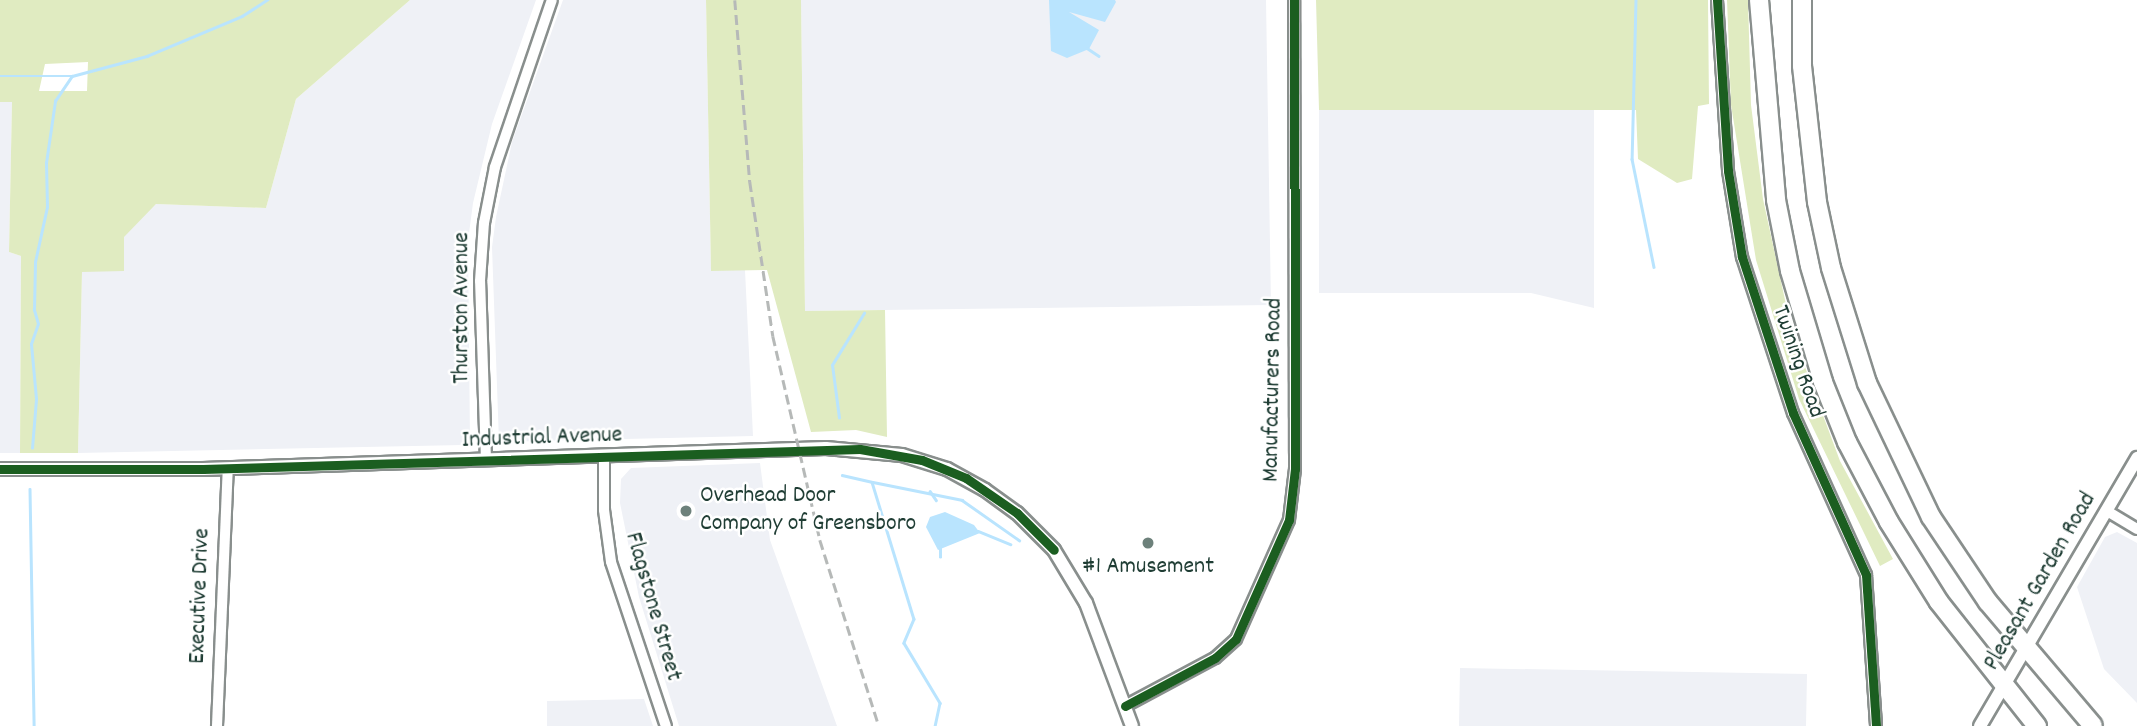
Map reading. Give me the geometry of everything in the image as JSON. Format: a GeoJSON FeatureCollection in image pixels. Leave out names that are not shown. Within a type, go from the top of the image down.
{"type":"FeatureCollection","features":[{"type":"Feature","properties":{"kind":"highway"},"geometry":{"type":"LineString","coordinates":[[1759,0],[1776,200],[1790,271],[1823,382],[1847,442],[1889,522],[1939,602],[2004,688],[2037,726]]}},
{"type":"Feature","properties":{"kind":"highway"},"geometry":{"type":"LineString","coordinates":[[1802,0],[1802,66],[1817,202],[1831,268],[1867,383],[1931,517],[1988,602],[2093,726]]}},
{"type":"Feature","properties":{"kind":"main road","name":"Industrial Avenue"},"geometry":{"type":"LineString","coordinates":[[0,469],[228,468],[860,449],[902,454],[947,469],[1003,501],[1054,550],[1086,603],[1132,726]]}},
{"type":"Feature","properties":{"kind":"main road","name":"Pleasant Garden Road"},"geometry":{"type":"LineString","coordinates":[[1980,726],[2028,649],[2137,458]]}},
{"type":"Feature","properties":{"kind":"street","name":"Thurston Avenue"},"geometry":{"type":"LineString","coordinates":[[486,460],[480,281],[484,223],[495,167],[552,0]]}},
{"type":"Feature","properties":{"kind":"street","name":"Manufacturers Road"},"geometry":{"type":"LineString","coordinates":[[1125,706],[1197,669],[1236,639],[1289,520],[1295,469],[1294,0]]}},
{"type":"Feature","properties":{"kind":"street","name":"Twining Road"},"geometry":{"type":"LineString","coordinates":[[1717,0],[1727,158],[1742,257],[1793,413],[1867,575],[1876,726]]}},
{"type":"Feature","properties":{"kind":"street","name":"Flagstone Street"},"geometry":{"type":"LineString","coordinates":[[604,456],[604,510],[611,562],[666,726]]}},
{"type":"Feature","properties":{"kind":"street","name":"Executive Drive"},"geometry":{"type":"LineString","coordinates":[[218,726],[228,468]]}},
{"type":"Feature","properties":{"kind":"street"},"geometry":{"type":"LineString","coordinates":[[2106,511],[2137,529]]}},
{"type":"Feature","properties":{"kind":"shaded area"},"geometry":{"type":"Polygon","coordinates":[[[410,0],[536,0],[492,124],[473,203],[468,241],[470,441],[463,445],[78,453],[82,272],[156,204],[266,208],[296,99],[410,0]]]}},
{"type":"Feature","properties":{"kind":"shaded area"},"geometry":{"type":"Polygon","coordinates":[[[563,0],[706,0],[711,270],[745,270],[753,436],[499,442],[492,247],[496,217],[512,142],[563,0]]]}},
{"type":"Feature","properties":{"kind":"shaded area"},"geometry":{"type":"Polygon","coordinates":[[[801,0],[1266,0],[1271,305],[805,311],[801,0]]]}},
{"type":"Feature","properties":{"kind":"shaded area"},"geometry":{"type":"Polygon","coordinates":[[[0,102],[12,102],[9,252],[21,256],[20,453],[0,453],[0,102]]]}},
{"type":"Feature","properties":{"kind":"shaded area"},"geometry":{"type":"Polygon","coordinates":[[[1319,110],[1594,110],[1594,308],[1531,293],[1319,293],[1319,110]]]}},
{"type":"Feature","properties":{"kind":"shaded area"},"geometry":{"type":"Polygon","coordinates":[[[760,463],[770,540],[837,726],[679,726],[639,597],[620,503],[621,479],[631,468],[760,463]]]}},
{"type":"Feature","properties":{"kind":"shaded area"},"geometry":{"type":"Polygon","coordinates":[[[2117,532],[2137,543],[2137,703],[2104,669],[2077,587],[2105,537],[2117,532]]]}},
{"type":"Feature","properties":{"kind":"shaded area"},"geometry":{"type":"Polygon","coordinates":[[[1460,668],[1807,674],[1806,726],[1459,726],[1460,668]]]}},
{"type":"Feature","properties":{"kind":"shaded area"},"geometry":{"type":"Polygon","coordinates":[[[644,699],[653,726],[547,726],[547,701],[644,699]]]}},
{"type":"Feature","properties":{"kind":"green space"},"geometry":{"type":"Polygon","coordinates":[[[0,0],[410,0],[296,99],[266,208],[156,204],[124,237],[124,271],[82,272],[78,453],[20,453],[21,256],[9,252],[12,102],[0,102],[0,0]],[[88,62],[45,64],[39,91],[87,91],[88,62]]]}},
{"type":"Feature","properties":{"kind":"green space"},"geometry":{"type":"Polygon","coordinates":[[[706,0],[801,0],[805,311],[885,310],[887,437],[856,430],[811,432],[767,270],[711,271],[706,0]]]}},
{"type":"Feature","properties":{"kind":"green space"},"geometry":{"type":"Polygon","coordinates":[[[1316,0],[1708,0],[1709,104],[1698,106],[1692,179],[1677,183],[1638,159],[1636,110],[1319,110],[1316,0]]]}},
{"type":"Feature","properties":{"kind":"green space"},"geometry":{"type":"Polygon","coordinates":[[[1727,0],[1748,0],[1751,105],[1763,199],[1792,332],[1840,461],[1893,559],[1880,566],[1799,399],[1756,260],[1731,105],[1727,0]]]}},
{"type":"Feature","properties":{"kind":"water"},"geometry":{"type":"Polygon","coordinates":[[[1049,0],[1116,2],[1105,22],[1069,12],[1099,30],[1089,49],[1067,58],[1051,51],[1049,0]]]}},
{"type":"Feature","properties":{"kind":"water"},"geometry":{"type":"Polygon","coordinates":[[[945,512],[974,525],[980,533],[938,550],[926,527],[930,517],[945,512]]]}},
{"type":"Feature","properties":{"kind":"waterway"},"geometry":{"type":"LineString","coordinates":[[0,76],[72,76],[147,56],[242,16],[267,0]]}},
{"type":"Feature","properties":{"kind":"waterway"},"geometry":{"type":"LineString","coordinates":[[1636,0],[1632,159],[1654,267]]}},
{"type":"Feature","properties":{"kind":"waterway"},"geometry":{"type":"LineString","coordinates":[[1087,48],[1099,56]]}},
{"type":"Feature","properties":{"kind":"waterway"},"geometry":{"type":"LineString","coordinates":[[32,448],[36,399],[31,344],[38,324],[34,310],[35,262],[47,207],[46,163],[55,101],[72,76]]}},
{"type":"Feature","properties":{"kind":"waterway"},"geometry":{"type":"LineString","coordinates":[[839,418],[832,365],[864,313]]}},
{"type":"Feature","properties":{"kind":"waterway"},"geometry":{"type":"LineString","coordinates":[[842,475],[872,482],[914,619],[904,643],[940,703],[935,726]]}},
{"type":"Feature","properties":{"kind":"waterway"},"geometry":{"type":"LineString","coordinates":[[873,482],[962,500],[1019,540]]}},
{"type":"Feature","properties":{"kind":"waterway"},"geometry":{"type":"LineString","coordinates":[[30,489],[34,726]]}},
{"type":"Feature","properties":{"kind":"waterway"},"geometry":{"type":"LineString","coordinates":[[930,491],[936,500]]}},
{"type":"Feature","properties":{"kind":"waterway"},"geometry":{"type":"LineString","coordinates":[[978,531],[1010,544]]}},
{"type":"Feature","properties":{"kind":"waterway"},"geometry":{"type":"LineString","coordinates":[[940,547],[940,557]]}},
{"type":"Feature","properties":{"kind":"railway"},"geometry":{"type":"LineString","coordinates":[[735,0],[750,182],[773,336],[820,540],[879,726]]}},
{"type":"Feature","properties":{"kind":"cycle path"},"geometry":{"type":"LineString","coordinates":[[1125,706],[1215,658],[1236,639],[1289,520],[1295,469],[1294,0]]}},
{"type":"Feature","properties":{"kind":"cycle path"},"geometry":{"type":"LineString","coordinates":[[1717,0],[1728,171],[1742,257],[1793,413],[1866,575],[1876,726]]}},
{"type":"Feature","properties":{"kind":"cycle path"},"geometry":{"type":"LineString","coordinates":[[0,469],[203,469],[860,449],[922,460],[966,478],[1017,513],[1054,550]]}},
{"type":"Feature","properties":{"kind":"place","name":"Overhead Door Company of Greensboro"},"geometry":{"type":"Point","coordinates":[686,511]}},
{"type":"Feature","properties":{"kind":"place","name":"#1 Amusement"},"geometry":{"type":"Point","coordinates":[1148,543]}}]}
